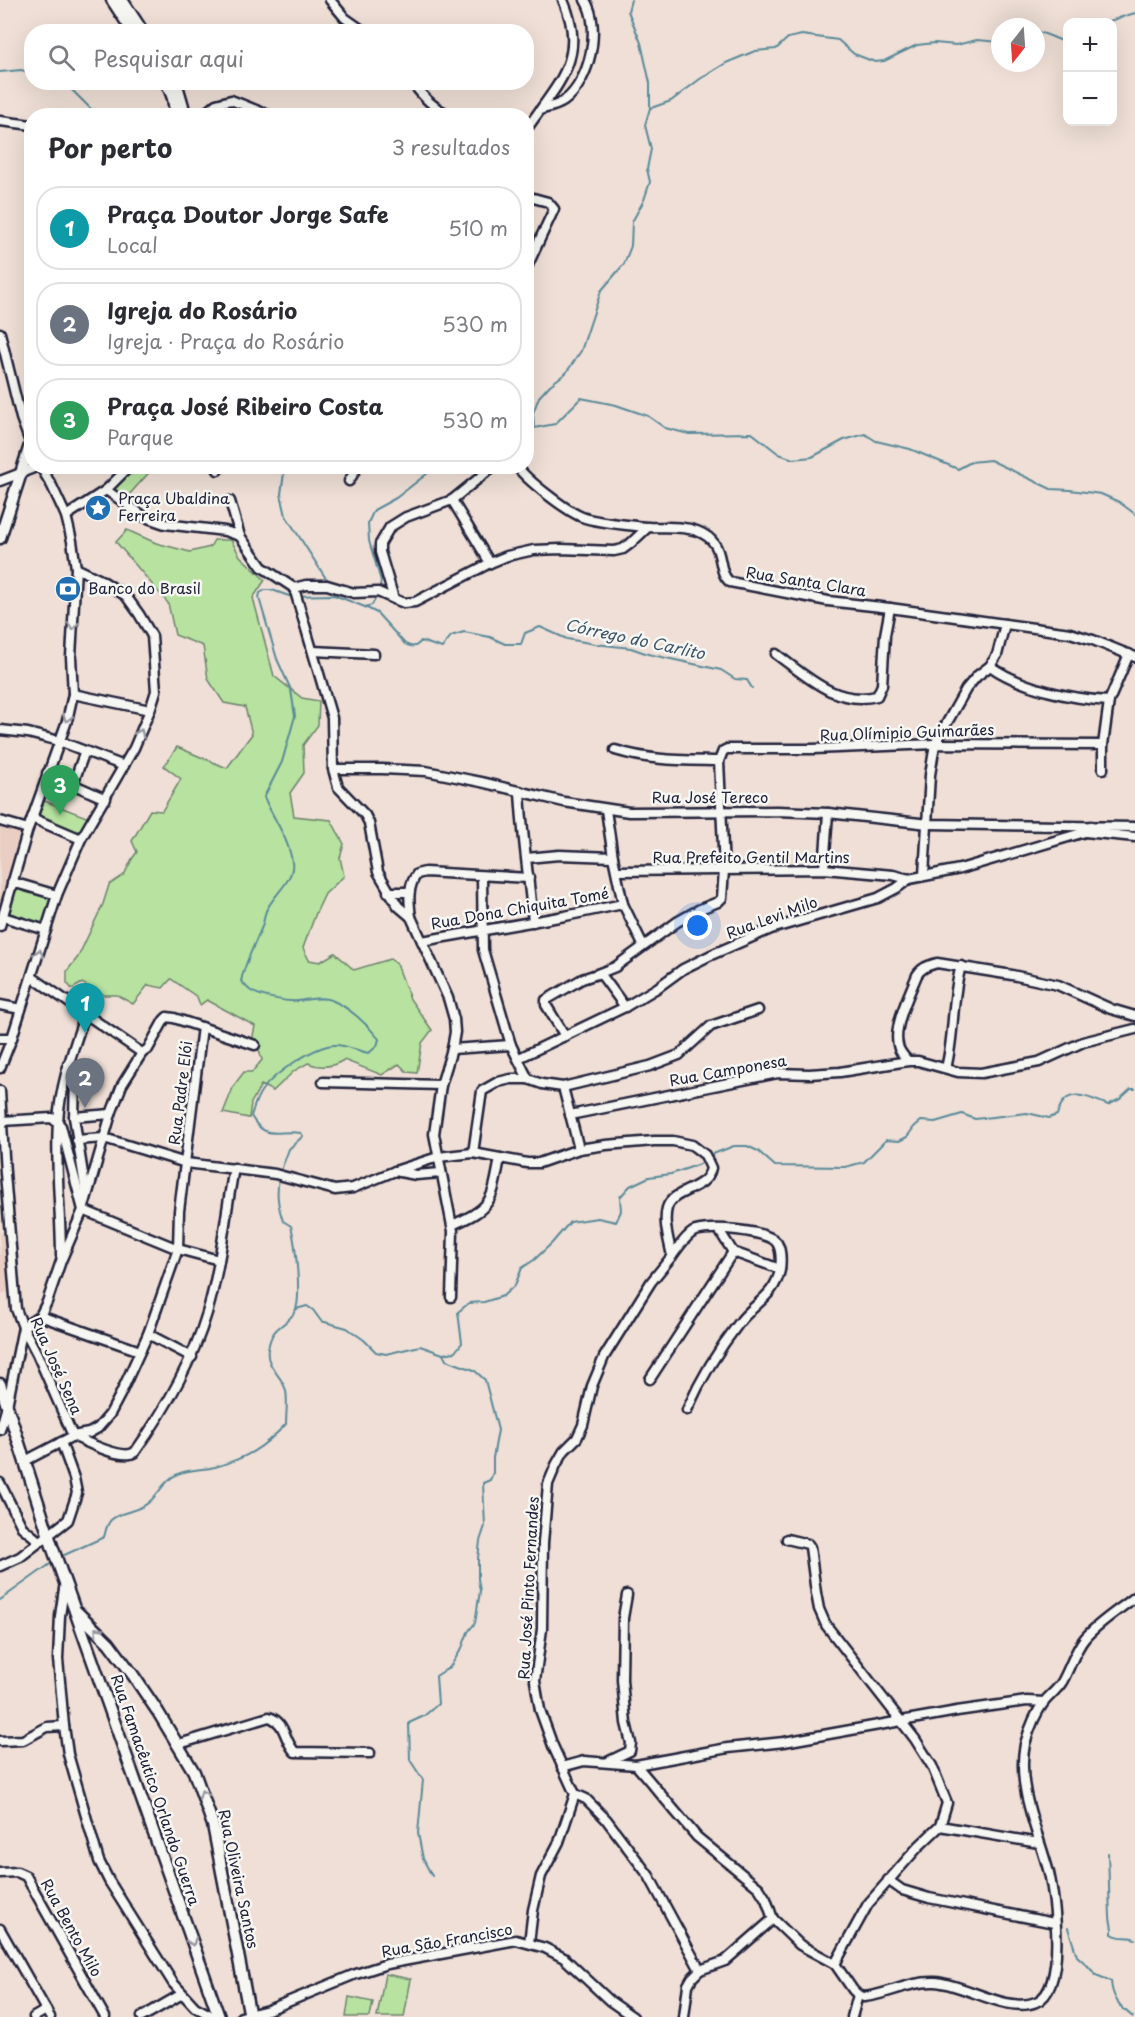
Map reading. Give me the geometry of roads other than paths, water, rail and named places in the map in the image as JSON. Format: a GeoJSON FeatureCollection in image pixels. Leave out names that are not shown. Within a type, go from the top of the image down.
{"type":"FeatureCollection","features":[{"type":"Feature","properties":{"kind":"main road"},"geometry":{"type":"LineString","coordinates":[[112,0],[128,24]]}},
{"type":"Feature","properties":{"kind":"main road"},"geometry":{"type":"LineString","coordinates":[[122,0],[138,24]]}},
{"type":"Feature","properties":{"kind":"main road"},"geometry":{"type":"LineString","coordinates":[[170,90],[175,108]]}},
{"type":"Feature","properties":{"kind":"main road"},"geometry":{"type":"LineString","coordinates":[[178,90],[183,108]]}},
{"type":"Feature","properties":{"kind":"main road"},"geometry":{"type":"LineString","coordinates":[[0,538],[24,463]]}},
{"type":"Feature","properties":{"kind":"main road","name":"Rua Famacêutico Orlando Guerra"},"geometry":{"type":"LineString","coordinates":[[0,1383],[25,1461],[44,1538],[53,1549],[219,2017]]}},
{"type":"Feature","properties":{"kind":"main road","name":"Rua Oliveira Santos"},"geometry":{"type":"LineString","coordinates":[[75,1610],[109,1644],[146,1693],[194,1772],[213,1825],[247,2017]]}},
{"type":"Feature","properties":{"kind":"street"},"geometry":{"type":"LineString","coordinates":[[330,0],[345,18],[354,24]]}},
{"type":"Feature","properties":{"kind":"street"},"geometry":{"type":"LineString","coordinates":[[534,118],[559,86],[570,57],[572,42],[570,24],[563,0]]}},
{"type":"Feature","properties":{"kind":"street"},"geometry":{"type":"LineString","coordinates":[[542,109],[556,106],[566,99],[586,67],[592,46],[593,22],[592,13],[585,0]]}},
{"type":"Feature","properties":{"kind":"street"},"geometry":{"type":"LineString","coordinates":[[418,90],[424,98],[438,108]]}},
{"type":"Feature","properties":{"kind":"street"},"geometry":{"type":"LineString","coordinates":[[211,108],[216,104],[231,100],[251,108]]}},
{"type":"Feature","properties":{"kind":"street"},"geometry":{"type":"LineString","coordinates":[[0,121],[24,124]]}},
{"type":"Feature","properties":{"kind":"street"},"geometry":{"type":"LineString","coordinates":[[534,198],[548,202],[554,209],[534,252]]}},
{"type":"Feature","properties":{"kind":"street"},"geometry":{"type":"LineString","coordinates":[[0,333],[24,426]]}},
{"type":"Feature","properties":{"kind":"street"},"geometry":{"type":"LineString","coordinates":[[0,481],[24,472]]}},
{"type":"Feature","properties":{"kind":"street"},"geometry":{"type":"LineString","coordinates":[[0,926],[28,829],[67,721],[73,694],[71,657],[76,568],[66,516],[45,474]]}},
{"type":"Feature","properties":{"kind":"street"},"geometry":{"type":"LineString","coordinates":[[66,516],[106,490],[121,474]]}},
{"type":"Feature","properties":{"kind":"street"},"geometry":{"type":"LineString","coordinates":[[349,481],[353,474]]}},
{"type":"Feature","properties":{"kind":"street"},"geometry":{"type":"LineString","coordinates":[[398,601],[380,552],[380,544],[390,527],[406,517],[452,500],[484,474]]}},
{"type":"Feature","properties":{"kind":"street","name":"Rua Santa Clara"},"geometry":{"type":"LineString","coordinates":[[525,474],[536,485],[582,517],[648,527],[697,531],[709,538],[716,546],[724,576],[729,582],[828,601],[1070,633],[1132,656]]}},
{"type":"Feature","properties":{"kind":"street"},"geometry":{"type":"LineString","coordinates":[[106,490],[144,517],[165,524],[225,531],[240,536]]}},
{"type":"Feature","properties":{"kind":"street"},"geometry":{"type":"LineString","coordinates":[[452,500],[490,563]]}},
{"type":"Feature","properties":{"kind":"street"},"geometry":{"type":"LineString","coordinates":[[230,501],[240,536],[262,567],[297,596],[332,718],[333,769],[338,787],[365,815],[369,823],[378,872],[398,906],[411,917]]}},
{"type":"Feature","properties":{"kind":"street"},"geometry":{"type":"LineString","coordinates":[[297,596],[306,585],[327,585],[354,593],[380,592],[398,601],[415,602],[507,556],[534,550],[614,551],[623,549],[632,543],[648,527]]}},
{"type":"Feature","properties":{"kind":"street"},"geometry":{"type":"LineString","coordinates":[[0,1068],[12,1038],[57,895],[81,839],[124,766],[150,710],[156,691],[152,636],[126,597],[102,580],[76,568]]}},
{"type":"Feature","properties":{"kind":"street"},"geometry":{"type":"LineString","coordinates":[[776,654],[828,691],[852,697],[877,696],[882,685],[885,635],[890,608]]}},
{"type":"Feature","properties":{"kind":"street"},"geometry":{"type":"LineString","coordinates":[[924,875],[929,824],[930,775],[935,744],[966,688],[990,666],[996,655],[1005,624]]}},
{"type":"Feature","properties":{"kind":"street"},"geometry":{"type":"LineString","coordinates":[[313,651],[374,654]]}},
{"type":"Feature","properties":{"kind":"street"},"geometry":{"type":"LineString","coordinates":[[1103,769],[1109,701],[1132,656]]}},
{"type":"Feature","properties":{"kind":"street"},"geometry":{"type":"LineString","coordinates":[[990,666],[1012,679],[1068,695],[1109,701]]}},
{"type":"Feature","properties":{"kind":"street"},"geometry":{"type":"LineString","coordinates":[[73,694],[150,710]]}},
{"type":"Feature","properties":{"kind":"street"},"geometry":{"type":"LineString","coordinates":[[0,730],[28,733],[59,741],[124,766]]}},
{"type":"Feature","properties":{"kind":"street","name":"Rua Olímipio Guimarães"},"geometry":{"type":"LineString","coordinates":[[719,761],[721,754],[727,749],[813,749],[935,744],[1104,745]]}},
{"type":"Feature","properties":{"kind":"street"},"geometry":{"type":"LineString","coordinates":[[565,1036],[546,1005],[546,1000],[582,979],[615,966],[677,922],[718,902],[723,893],[719,761],[659,760],[615,750]]}},
{"type":"Feature","properties":{"kind":"street"},"geometry":{"type":"LineString","coordinates":[[73,784],[85,751]]}},
{"type":"Feature","properties":{"kind":"street","name":"Rua José Tereco"},"geometry":{"type":"LineString","coordinates":[[333,769],[426,771],[606,810],[666,813],[722,810],[828,813],[929,824],[1088,829]]}},
{"type":"Feature","properties":{"kind":"street"},"geometry":{"type":"LineString","coordinates":[[47,773],[106,799]]}},
{"type":"Feature","properties":{"kind":"street"},"geometry":{"type":"LineString","coordinates":[[520,791],[533,922]]}},
{"type":"Feature","properties":{"kind":"street"},"geometry":{"type":"LineString","coordinates":[[606,810],[623,904],[643,945]]}},
{"type":"Feature","properties":{"kind":"street"},"geometry":{"type":"LineString","coordinates":[[824,869],[828,813]]}},
{"type":"Feature","properties":{"kind":"street"},"geometry":{"type":"LineString","coordinates":[[32,818],[81,839]]}},
{"type":"Feature","properties":{"kind":"street"},"geometry":{"type":"LineString","coordinates":[[0,821],[28,829]]}},
{"type":"Feature","properties":{"kind":"street"},"geometry":{"type":"LineString","coordinates":[[1088,829],[1135,827]]}},
{"type":"Feature","properties":{"kind":"street"},"geometry":{"type":"LineString","coordinates":[[1088,829],[1135,837]]}},
{"type":"Feature","properties":{"kind":"street","name":"Rua Prefeito Gentil Martins"},"geometry":{"type":"LineString","coordinates":[[617,872],[824,869],[893,875],[909,879],[960,869],[1088,829]]}},
{"type":"Feature","properties":{"kind":"street"},"geometry":{"type":"LineString","coordinates":[[527,858],[559,855],[613,857]]}},
{"type":"Feature","properties":{"kind":"street"},"geometry":{"type":"LineString","coordinates":[[451,1297],[452,1225],[434,1134],[441,1085],[455,1032],[454,1019],[448,998],[411,917],[409,892],[411,881],[417,874],[425,872],[529,878]]}},
{"type":"Feature","properties":{"kind":"street"},"geometry":{"type":"LineString","coordinates":[[482,876],[483,950],[511,1044],[528,1078]]}},
{"type":"Feature","properties":{"kind":"street","name":"Rua Levi Milo"},"geometry":{"type":"LineString","coordinates":[[519,1058],[625,1008],[683,969],[711,955],[771,929],[878,898],[909,879]]}},
{"type":"Feature","properties":{"kind":"street"},"geometry":{"type":"LineString","coordinates":[[12,882],[57,895]]}},
{"type":"Feature","properties":{"kind":"street"},"geometry":{"type":"LineString","coordinates":[[388,892],[409,892]]}},
{"type":"Feature","properties":{"kind":"street","name":"Rua Dona Chiquita Tomé"},"geometry":{"type":"LineString","coordinates":[[422,941],[482,932],[623,904]]}},
{"type":"Feature","properties":{"kind":"street"},"geometry":{"type":"LineString","coordinates":[[3,917],[46,930]]}},
{"type":"Feature","properties":{"kind":"street"},"geometry":{"type":"LineString","coordinates":[[908,1061],[898,1047],[897,1037],[906,1002],[917,975],[927,966],[937,963],[1058,985],[1111,1009],[1135,1016]]}},
{"type":"Feature","properties":{"kind":"street"},"geometry":{"type":"LineString","coordinates":[[946,1068],[951,1046],[956,990],[962,966]]}},
{"type":"Feature","properties":{"kind":"street"},"geometry":{"type":"LineString","coordinates":[[600,973],[625,1008]]}},
{"type":"Feature","properties":{"kind":"street"},"geometry":{"type":"LineString","coordinates":[[32,977],[142,1053]]}},
{"type":"Feature","properties":{"kind":"street"},"geometry":{"type":"LineString","coordinates":[[0,1005],[21,1009]]}},
{"type":"Feature","properties":{"kind":"street"},"geometry":{"type":"LineString","coordinates":[[473,1153],[482,1091],[498,1082],[528,1078],[542,1084],[563,1087],[608,1077],[670,1059],[688,1048],[711,1026],[758,1010]]}},
{"type":"Feature","properties":{"kind":"street"},"geometry":{"type":"LineString","coordinates":[[61,1261],[58,1121],[68,1064],[85,1014]]}},
{"type":"Feature","properties":{"kind":"street"},"geometry":{"type":"LineString","coordinates":[[0,1430],[23,1327],[40,1316],[47,1302],[61,1261],[83,1210],[111,1114],[122,1085],[142,1053],[148,1049],[166,1017],[255,1045]]}},
{"type":"Feature","properties":{"kind":"street","name":"Rua Padre Elói"},"geometry":{"type":"LineString","coordinates":[[25,1461],[73,1436],[89,1433],[98,1428],[110,1414],[148,1334],[178,1249],[179,1212],[202,1027]]}},
{"type":"Feature","properties":{"kind":"street","name":"Rua Camponesa"},"geometry":{"type":"LineString","coordinates":[[570,1115],[778,1073],[840,1072],[908,1061],[918,1061],[971,1074],[981,1073],[1039,1062],[1083,1042],[1135,1029]]}},
{"type":"Feature","properties":{"kind":"street"},"geometry":{"type":"LineString","coordinates":[[0,1038],[12,1038]]}},
{"type":"Feature","properties":{"kind":"street"},"geometry":{"type":"LineString","coordinates":[[452,1048],[511,1044]]}},
{"type":"Feature","properties":{"kind":"street"},"geometry":{"type":"LineString","coordinates":[[68,1064],[75,1080],[74,1117],[87,1196]]}},
{"type":"Feature","properties":{"kind":"street"},"geometry":{"type":"LineString","coordinates":[[323,1082],[441,1085]]}},
{"type":"Feature","properties":{"kind":"street"},"geometry":{"type":"LineString","coordinates":[[563,1087],[579,1149]]}},
{"type":"Feature","properties":{"kind":"street","name":"Rua José Sena"},"geometry":{"type":"LineString","coordinates":[[0,1091],[16,1309],[73,1436]]}},
{"type":"Feature","properties":{"kind":"street"},"geometry":{"type":"LineString","coordinates":[[74,1117],[111,1114]]}},
{"type":"Feature","properties":{"kind":"street"},"geometry":{"type":"LineString","coordinates":[[2,1121],[48,1118],[58,1121],[83,1210]]}},
{"type":"Feature","properties":{"kind":"street"},"geometry":{"type":"LineString","coordinates":[[77,1140],[104,1138],[186,1163],[275,1174],[335,1190],[352,1188],[438,1157],[473,1153],[539,1163],[579,1149],[673,1141],[692,1145],[705,1155],[711,1168],[707,1178],[673,1199],[669,1204],[666,1223],[672,1256]]}},
{"type":"Feature","properties":{"kind":"street"},"geometry":{"type":"LineString","coordinates":[[452,1225],[474,1216],[489,1201],[494,1191],[501,1158]]}},
{"type":"Feature","properties":{"kind":"street"},"geometry":{"type":"LineString","coordinates":[[73,1436],[109,1451],[132,1455],[152,1428],[192,1357],[208,1312],[234,1168]]}},
{"type":"Feature","properties":{"kind":"street"},"geometry":{"type":"LineString","coordinates":[[395,1171],[416,1175],[441,1173]]}},
{"type":"Feature","properties":{"kind":"street"},"geometry":{"type":"LineString","coordinates":[[83,1210],[178,1249],[219,1260]]}},
{"type":"Feature","properties":{"kind":"street"},"geometry":{"type":"LineString","coordinates":[[687,1410],[713,1357],[741,1320],[769,1295],[777,1283],[780,1269],[733,1252],[719,1230]]}},
{"type":"Feature","properties":{"kind":"street","name":"Rua José Pinto Fernandes"},"geometry":{"type":"LineString","coordinates":[[575,1794],[540,1710],[535,1682],[543,1620],[543,1543],[549,1484],[556,1466],[564,1451],[577,1438],[583,1425],[592,1386],[604,1357],[651,1282],[694,1232],[719,1230],[768,1235],[777,1242],[781,1255],[780,1269]]}},
{"type":"Feature","properties":{"kind":"street"},"geometry":{"type":"LineString","coordinates":[[650,1379],[733,1252]]}},
{"type":"Feature","properties":{"kind":"street"},"geometry":{"type":"LineString","coordinates":[[40,1316],[140,1351]]}},
{"type":"Feature","properties":{"kind":"street"},"geometry":{"type":"LineString","coordinates":[[148,1334],[192,1357]]}},
{"type":"Feature","properties":{"kind":"street"},"geometry":{"type":"LineString","coordinates":[[0,1566],[20,1557],[68,1520],[77,1493],[61,1442]]}},
{"type":"Feature","properties":{"kind":"street"},"geometry":{"type":"LineString","coordinates":[[0,1483],[21,1527],[44,1538]]}},
{"type":"Feature","properties":{"kind":"street"},"geometry":{"type":"LineString","coordinates":[[787,1539],[805,1542],[810,1547],[817,1601],[826,1625],[915,1739],[932,1766],[947,1803],[940,1826],[868,1904],[835,1964]]}},
{"type":"Feature","properties":{"kind":"street"},"geometry":{"type":"LineString","coordinates":[[63,1577],[58,1659],[64,1726],[68,1754],[99,1861],[143,1936],[182,1994],[195,2007],[214,2017]]}},
{"type":"Feature","properties":{"kind":"street"},"geometry":{"type":"LineString","coordinates":[[606,1762],[624,1756],[630,1751],[631,1743],[626,1724],[622,1680],[623,1618],[627,1595]]}},
{"type":"Feature","properties":{"kind":"street"},"geometry":{"type":"LineString","coordinates":[[636,1765],[697,1837],[759,1888],[766,1899],[773,1919],[800,1945],[835,1964],[858,1995],[871,1996],[898,1987],[935,1982],[953,1985],[987,1998],[1026,2005],[1038,2002],[1046,1995],[1052,1982],[1056,1963],[1054,1923],[1049,1874],[1029,1810],[1024,1766],[1025,1745],[1030,1727],[1044,1702],[1060,1685],[1084,1639],[1135,1598]]}},
{"type":"Feature","properties":{"kind":"street"},"geometry":{"type":"LineString","coordinates":[[60,1616],[75,1610]]}},
{"type":"Feature","properties":{"kind":"street"},"geometry":{"type":"LineString","coordinates":[[562,1767],[584,1761],[636,1765],[728,1748],[784,1742],[900,1720],[1027,1701],[1044,1702]]}},
{"type":"Feature","properties":{"kind":"street"},"geometry":{"type":"LineString","coordinates":[[179,1744],[269,1717],[280,1723],[295,1752],[370,1753]]}},
{"type":"Feature","properties":{"kind":"street"},"geometry":{"type":"LineString","coordinates":[[0,1741],[23,1740],[47,1727],[64,1726]]}},
{"type":"Feature","properties":{"kind":"street"},"geometry":{"type":"LineString","coordinates":[[530,1942],[533,1910],[541,1876],[559,1842],[575,1794],[586,1799],[606,1819],[649,1876],[700,1970]]}},
{"type":"Feature","properties":{"kind":"street"},"geometry":{"type":"LineString","coordinates":[[940,1826],[1039,1843]]}},
{"type":"Feature","properties":{"kind":"street","name":"Rua Bento Milo"},"geometry":{"type":"LineString","coordinates":[[0,1873],[17,1872],[26,1876],[105,2017]]}},
{"type":"Feature","properties":{"kind":"street"},"geometry":{"type":"LineString","coordinates":[[888,1880],[902,1890],[929,1898],[1054,1923]]}},
{"type":"Feature","properties":{"kind":"street"},"geometry":{"type":"LineString","coordinates":[[684,2017],[688,1985],[692,1978],[700,1970],[725,1961],[773,1919]]}},
{"type":"Feature","properties":{"kind":"street"},"geometry":{"type":"LineString","coordinates":[[0,1929],[48,2014],[34,2017]]}},
{"type":"Feature","properties":{"kind":"street","name":"Rua São Francisco"},"geometry":{"type":"LineString","coordinates":[[247,2017],[387,1964],[516,1940],[530,1942],[564,1958],[610,2001],[633,2017]]}},
{"type":"Feature","properties":{"kind":"street"},"geometry":{"type":"LineString","coordinates":[[142,2017],[182,1994]]}},
{"type":"Feature","properties":{"kind":"street"},"geometry":{"type":"LineString","coordinates":[[852,2017],[858,1995]]}},
{"type":"Feature","properties":{"kind":"waterway"},"geometry":{"type":"LineString","coordinates":[[534,410],[539,397],[566,373],[581,351],[601,291],[624,264],[631,246],[632,222],[644,200],[650,182],[647,169],[651,149],[645,125],[650,108],[650,83],[641,43],[628,11],[631,0]]}},
{"type":"Feature","properties":{"kind":"waterway"},"geometry":{"type":"LineString","coordinates":[[1117,19],[1135,13]]}},
{"type":"Feature","properties":{"kind":"waterway"},"geometry":{"type":"LineString","coordinates":[[1045,34],[1063,41]]}},
{"type":"Feature","properties":{"kind":"waterway"},"geometry":{"type":"LineString","coordinates":[[651,108],[671,101],[726,63],[755,51],[776,49],[788,38],[802,35],[838,40],[854,54],[875,62],[884,61],[917,45],[935,43],[956,45],[977,40],[991,41]]}},
{"type":"Feature","properties":{"kind":"waterway"},"geometry":{"type":"LineString","coordinates":[[0,72],[24,71]]}},
{"type":"Feature","properties":{"kind":"waterway"},"geometry":{"type":"LineString","coordinates":[[72,90],[90,108]]}},
{"type":"Feature","properties":{"kind":"waterway"},"geometry":{"type":"LineString","coordinates":[[534,428],[555,424],[581,398],[616,405],[648,416],[665,428],[689,434],[752,433],[779,454],[793,459],[812,457],[844,440],[865,434],[876,441],[910,449],[958,469],[971,462],[990,460],[1051,489],[1101,494],[1119,502],[1135,514]]}},
{"type":"Feature","properties":{"kind":"waterway"},"geometry":{"type":"LineString","coordinates":[[284,474],[281,494],[286,516],[325,577],[332,583]]}},
{"type":"Feature","properties":{"kind":"waterway"},"geometry":{"type":"LineString","coordinates":[[379,590],[381,581],[369,541],[368,523],[374,510],[396,498],[427,474]]}},
{"type":"Feature","properties":{"kind":"waterway"},"geometry":{"type":"LineString","coordinates":[[280,1173],[289,1149],[303,1136],[301,1133],[293,1132],[267,1132],[256,1124],[251,1116],[262,1090],[286,1068],[319,1049],[337,1045],[369,1053],[377,1046],[379,1039],[357,1016],[331,1000],[274,999],[251,991],[241,981],[266,911],[287,881],[292,869],[288,845],[264,797],[282,762],[295,716],[291,690],[277,659],[259,598],[260,593],[265,590],[289,596],[334,595],[365,607],[372,605],[377,596]]}},
{"type":"Feature","properties":{"kind":"waterway","name":"Córrego do Carlito"},"geometry":{"type":"LineString","coordinates":[[365,607],[377,613],[405,644],[410,646],[416,646],[421,641],[442,648],[451,636],[464,632],[490,637],[505,644],[521,644],[525,633],[540,627],[567,639],[631,648],[721,670],[735,679],[747,680],[752,688]]}},
{"type":"Feature","properties":{"kind":"waterway"},"geometry":{"type":"LineString","coordinates":[[296,1309],[307,1306],[321,1321],[347,1328],[376,1352],[386,1354],[420,1346],[443,1354],[455,1352],[462,1343],[458,1312],[469,1303],[484,1302],[503,1296],[515,1285],[522,1268],[552,1243],[570,1222],[598,1218],[616,1222],[621,1211],[620,1197],[630,1186],[649,1177],[671,1174],[700,1164],[713,1154],[734,1146],[747,1146],[758,1151],[775,1166],[845,1167],[864,1162],[886,1140],[899,1141],[907,1137],[921,1121],[935,1122],[962,1114],[975,1119],[1027,1113],[1049,1118],[1057,1115],[1065,1100],[1071,1096],[1085,1096],[1108,1105],[1120,1099],[1131,1089],[1135,1089]]}},
{"type":"Feature","properties":{"kind":"waterway"},"geometry":{"type":"LineString","coordinates":[[60,1557],[104,1537],[111,1520],[144,1506],[173,1476],[187,1471],[215,1467],[245,1456],[270,1440],[286,1424],[286,1391],[268,1355],[272,1336],[294,1313],[298,1297],[294,1244],[291,1226],[283,1221],[280,1210],[279,1179]]}},
{"type":"Feature","properties":{"kind":"waterway"},"geometry":{"type":"LineString","coordinates":[[432,1876],[423,1859],[418,1833],[423,1780],[410,1760],[409,1723],[424,1716],[438,1704],[436,1676],[450,1667],[475,1623],[480,1591],[478,1558],[485,1526],[483,1483],[490,1480],[493,1473],[498,1430],[485,1380],[474,1370],[446,1360],[443,1354]]}},
{"type":"Feature","properties":{"kind":"waterway"},"geometry":{"type":"LineString","coordinates":[[0,1600],[53,1562]]}},
{"type":"Feature","properties":{"kind":"waterway"},"geometry":{"type":"LineString","coordinates":[[1108,1853],[1112,1934],[1135,1939]]}},
{"type":"Feature","properties":{"kind":"waterway"},"geometry":{"type":"LineString","coordinates":[[1068,1928],[1077,1956],[1096,1975],[1111,1981],[1117,2002],[1133,2017]]}},
{"type":"Feature","properties":{"kind":"place","name":"Praça Ubaldina Ferreira"},"geometry":{"type":"Point","coordinates":[98,508]}},
{"type":"Feature","properties":{"kind":"place","name":"Banco do Brasil"},"geometry":{"type":"Point","coordinates":[68,589]}},
{"type":"Feature","properties":{"kind":"place","name":"Praça José Ribeiro Costa"},"geometry":{"type":"Point","coordinates":[60,815]}},
{"type":"Feature","properties":{"kind":"place","name":"Praça Doutor Jorge Safe"},"geometry":{"type":"Point","coordinates":[85,1033]}},
{"type":"Feature","properties":{"kind":"place","name":"Igreja do Rosário"},"geometry":{"type":"Point","coordinates":[85,1108]}}]}
